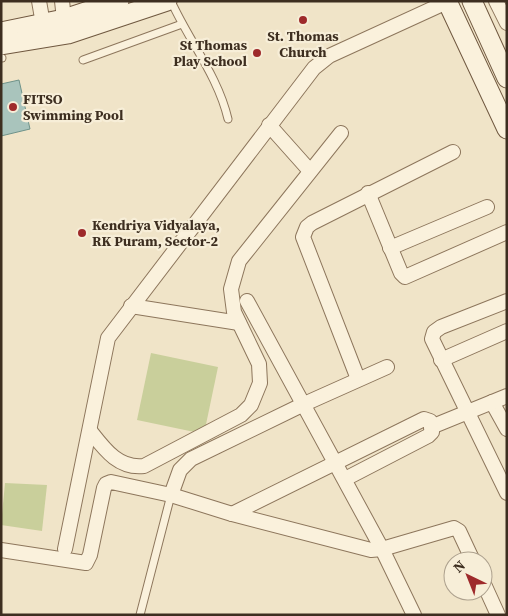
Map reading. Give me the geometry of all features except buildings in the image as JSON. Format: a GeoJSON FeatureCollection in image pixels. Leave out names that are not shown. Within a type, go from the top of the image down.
{"type":"FeatureCollection","features":[{"type":"Feature","properties":{"kind":"street"},"geometry":{"type":"LineString","coordinates":[[39,1],[43,24]]}},
{"type":"Feature","properties":{"kind":"street"},"geometry":{"type":"LineString","coordinates":[[1,32],[43,24],[63,10],[119,1]]}},
{"type":"Feature","properties":{"kind":"street"},"geometry":{"type":"LineString","coordinates":[[1,45],[68,34],[169,1]]}},
{"type":"Feature","properties":{"kind":"street"},"geometry":{"type":"LineString","coordinates":[[65,549],[91,432],[108,338],[306,76],[329,56],[447,1],[507,129]]}},
{"type":"Feature","properties":{"kind":"street"},"geometry":{"type":"LineString","coordinates":[[472,1],[507,78]]}},
{"type":"Feature","properties":{"kind":"street"},"geometry":{"type":"LineString","coordinates":[[496,1],[507,23]]}},
{"type":"Feature","properties":{"kind":"street"},"geometry":{"type":"LineString","coordinates":[[269,125],[310,171]]}},
{"type":"Feature","properties":{"kind":"street"},"geometry":{"type":"LineString","coordinates":[[91,432],[116,460],[136,467],[144,466],[242,415],[251,405],[260,382],[259,364],[234,312],[231,289],[239,261],[341,133]]}},
{"type":"Feature","properties":{"kind":"street"},"geometry":{"type":"LineString","coordinates":[[358,379],[303,237],[307,227],[368,193],[453,152]]}},
{"type":"Feature","properties":{"kind":"street"},"geometry":{"type":"LineString","coordinates":[[368,193],[401,273],[407,277],[507,232]]}},
{"type":"Feature","properties":{"kind":"street"},"geometry":{"type":"LineString","coordinates":[[390,248],[487,207]]}},
{"type":"Feature","properties":{"kind":"street"},"geometry":{"type":"LineString","coordinates":[[247,301],[302,405],[345,479],[414,615]]}},
{"type":"Feature","properties":{"kind":"street"},"geometry":{"type":"LineString","coordinates":[[507,301],[434,332],[432,339],[507,492]]}},
{"type":"Feature","properties":{"kind":"street"},"geometry":{"type":"LineString","coordinates":[[131,306],[239,323]]}},
{"type":"Feature","properties":{"kind":"street"},"geometry":{"type":"LineString","coordinates":[[441,360],[507,331]]}},
{"type":"Feature","properties":{"kind":"street"},"geometry":{"type":"LineString","coordinates":[[171,495],[180,470],[191,459],[302,405],[387,367]]}},
{"type":"Feature","properties":{"kind":"street"},"geometry":{"type":"LineString","coordinates":[[432,427],[507,396]]}},
{"type":"Feature","properties":{"kind":"street"},"geometry":{"type":"LineString","coordinates":[[492,402],[507,429]]}},
{"type":"Feature","properties":{"kind":"street"},"geometry":{"type":"LineString","coordinates":[[232,514],[424,419],[430,422],[432,432],[428,436],[345,479]]}},
{"type":"Feature","properties":{"kind":"street"},"geometry":{"type":"LineString","coordinates":[[1,550],[84,564],[90,555],[106,484],[115,482],[171,495],[232,514],[362,548],[382,549],[454,528],[459,531],[468,551]]}},
{"type":"Feature","properties":{"kind":"street"},"geometry":{"type":"LineString","coordinates":[[492,601],[498,615]]}},
{"type":"Feature","properties":{"kind":"lane"},"geometry":{"type":"LineString","coordinates":[[169,1],[203,58],[219,92],[228,120]]}},
{"type":"Feature","properties":{"kind":"lane"},"geometry":{"type":"LineString","coordinates":[[83,60],[182,24]]}},
{"type":"Feature","properties":{"kind":"lane"},"geometry":{"type":"LineString","coordinates":[[140,615],[171,495]]}},
{"type":"Feature","properties":{"kind":"green space"},"geometry":{"type":"Polygon","coordinates":[[[151,353],[218,367],[204,434],[137,420],[151,353]]]}},
{"type":"Feature","properties":{"kind":"green space"},"geometry":{"type":"Polygon","coordinates":[[[5,483],[47,485],[42,531],[1,525],[5,483]]]}},
{"type":"Feature","properties":{"kind":"water","name":"FITSO Swimming Pool"},"geometry":{"type":"Polygon","coordinates":[[[19,80],[30,129],[1,136],[1,84],[19,80]]]}},
{"type":"Feature","properties":{"kind":"place","name":"St. Thomas Church"},"geometry":{"type":"Point","coordinates":[303,20]}},
{"type":"Feature","properties":{"kind":"place","name":"St Thomas Play School"},"geometry":{"type":"Point","coordinates":[257,53]}},
{"type":"Feature","properties":{"kind":"place","name":"FITSO Swimming Pool"},"geometry":{"type":"Point","coordinates":[13,107]}},
{"type":"Feature","properties":{"kind":"place","name":"Kendriya Vidyalaya, RK Puram, Sector-2"},"geometry":{"type":"Point","coordinates":[82,233]}}]}
